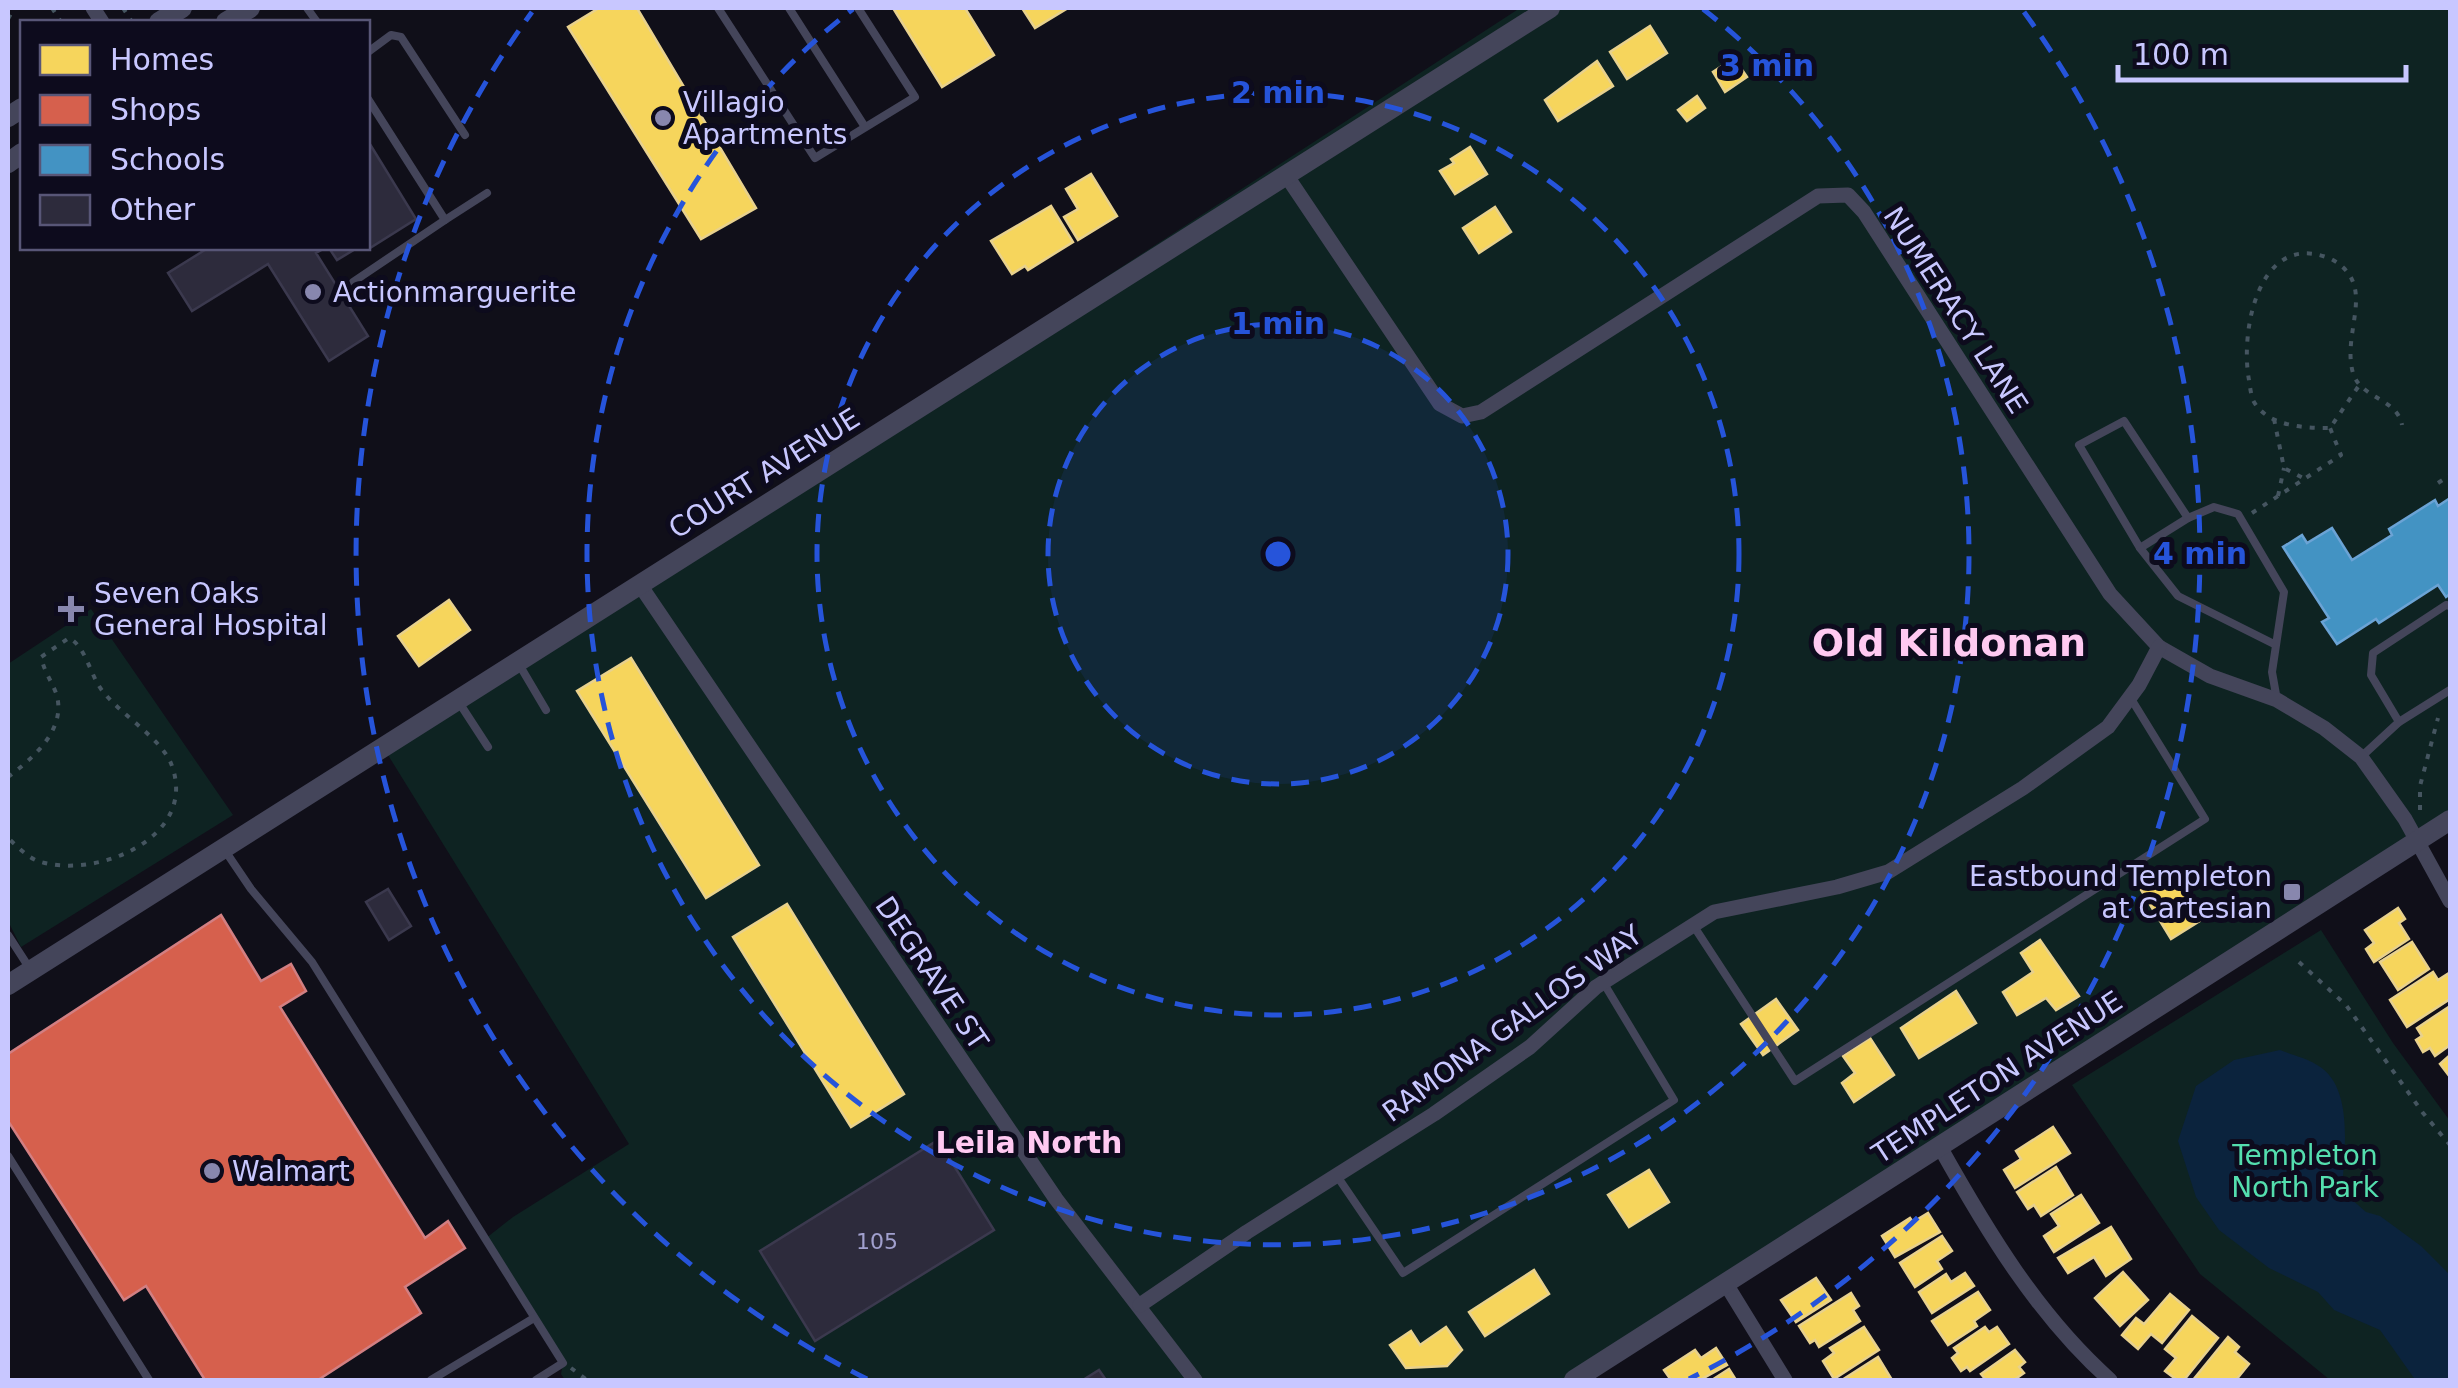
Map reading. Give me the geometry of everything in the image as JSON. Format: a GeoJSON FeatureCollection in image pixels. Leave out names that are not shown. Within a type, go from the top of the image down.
{"type":"FeatureCollection","features":[{"type":"Feature","properties":{"kind":"street","name":"COURT AVENUE"},"geometry":{"type":"LineString","coordinates":[[8,986],[1550,8]]}},
{"type":"Feature","properties":{"kind":"street","name":"NUMERACY LANE"},"geometry":{"type":"LineString","coordinates":[[1286,175],[1440,404],[1462,416],[1481,412],[1818,196],[1848,195],[1864,212],[2110,594],[2158,647],[2210,676],[2278,700],[2362,757],[2418,841],[2450,901]]}},
{"type":"Feature","properties":{"kind":"street","name":"DEGRAVE ST"},"geometry":{"type":"LineString","coordinates":[[640,584],[1056,1199],[1195,1380]]}},
{"type":"Feature","properties":{"kind":"street","name":"RAMONA GALLOS WAY"},"geometry":{"type":"LineString","coordinates":[[1140,1305],[1530,1047],[1603,982],[1714,912],[1837,887],[1888,872],[2070,757],[2108,727],[2158,647]]}},
{"type":"Feature","properties":{"kind":"street","name":"TEMPLETON AVENUE"},"geometry":{"type":"LineString","coordinates":[[1574,1380],[2450,820]]}},
{"type":"Feature","properties":{"kind":"street"},"geometry":{"type":"LineString","coordinates":[[1940,1147],[2038,1303],[2110,1380]]}},
{"type":"Feature","properties":{"kind":"street"},"geometry":{"type":"LineString","coordinates":[[1726,1284],[1786,1380]]}},
{"type":"Feature","properties":{"kind":"lane"},"geometry":{"type":"LineString","coordinates":[[718,8],[815,158],[915,97],[858,8]]}},
{"type":"Feature","properties":{"kind":"lane"},"geometry":{"type":"LineString","coordinates":[[789,8],[865,127]]}},
{"type":"Feature","properties":{"kind":"lane"},"geometry":{"type":"LineString","coordinates":[[370,51],[392,35],[402,36],[465,135]]}},
{"type":"Feature","properties":{"kind":"lane"},"geometry":{"type":"LineString","coordinates":[[370,102],[445,220]]}},
{"type":"Feature","properties":{"kind":"lane"},"geometry":{"type":"LineString","coordinates":[[354,282],[487,192]]}},
{"type":"Feature","properties":{"kind":"lane"},"geometry":{"type":"LineString","coordinates":[[2188,518],[2124,421],[2079,445],[2140,548],[2178,596],[2276,645]]}},
{"type":"Feature","properties":{"kind":"lane"},"geometry":{"type":"LineString","coordinates":[[2140,548],[2214,507],[2238,514],[2284,592],[2272,672],[2278,700]]}},
{"type":"Feature","properties":{"kind":"lane"},"geometry":{"type":"LineString","coordinates":[[2399,722],[2371,674],[2372,652],[2450,606]]}},
{"type":"Feature","properties":{"kind":"lane"},"geometry":{"type":"LineString","coordinates":[[518,662],[546,710]]}},
{"type":"Feature","properties":{"kind":"lane"},"geometry":{"type":"LineString","coordinates":[[2362,757],[2399,722],[2450,690]]}},
{"type":"Feature","properties":{"kind":"lane"},"geometry":{"type":"LineString","coordinates":[[1693,925],[1795,1080],[2205,819],[2130,697]]}},
{"type":"Feature","properties":{"kind":"lane"},"geometry":{"type":"LineString","coordinates":[[458,700],[488,746]]}},
{"type":"Feature","properties":{"kind":"lane"},"geometry":{"type":"LineString","coordinates":[[223,848],[251,889],[312,962],[563,1363],[536,1380]]}},
{"type":"Feature","properties":{"kind":"lane"},"geometry":{"type":"LineString","coordinates":[[8,935],[32,970]]}},
{"type":"Feature","properties":{"kind":"lane"},"geometry":{"type":"LineString","coordinates":[[1337,1176],[1402,1273],[1674,1100],[1603,982]]}},
{"type":"Feature","properties":{"kind":"lane"},"geometry":{"type":"LineString","coordinates":[[8,1156],[149,1380]]}},
{"type":"Feature","properties":{"kind":"lane"},"geometry":{"type":"LineString","coordinates":[[430,1380],[534,1318]]}},
{"type":"Feature","properties":{"kind":"path"},"geometry":{"type":"LineString","coordinates":[[8,19],[14,8]]}},
{"type":"Feature","properties":{"kind":"path"},"geometry":{"type":"LineString","coordinates":[[2330,428],[2287,424],[2274,419],[2254,402],[2245,348],[2258,292],[2269,272],[2299,253],[2332,258],[2353,280],[2356,296],[2349,350],[2358,386],[2395,410],[2402,426]]}},
{"type":"Feature","properties":{"kind":"path"},"geometry":{"type":"LineString","coordinates":[[2330,428],[2358,386]]}},
{"type":"Feature","properties":{"kind":"path"},"geometry":{"type":"LineString","coordinates":[[2274,419],[2284,468],[2278,496]]}},
{"type":"Feature","properties":{"kind":"path"},"geometry":{"type":"LineString","coordinates":[[2250,514],[2341,455],[2330,428]]}},
{"type":"Feature","properties":{"kind":"path"},"geometry":{"type":"LineString","coordinates":[[2284,468],[2306,479]]}},
{"type":"Feature","properties":{"kind":"path"},"geometry":{"type":"LineString","coordinates":[[2438,483],[2450,475]]}},
{"type":"Feature","properties":{"kind":"path"},"geometry":{"type":"LineString","coordinates":[[8,777],[33,758],[54,730],[58,696],[44,672],[41,657],[69,638],[79,643],[101,691],[158,744],[172,765],[176,790],[170,814],[156,834],[132,852],[99,863],[67,866],[36,860],[8,838]]}},
{"type":"Feature","properties":{"kind":"path"},"geometry":{"type":"LineString","coordinates":[[2420,810],[2420,786],[2438,718]]}},
{"type":"Feature","properties":{"kind":"path"},"geometry":{"type":"LineString","coordinates":[[2299,962],[2346,1005],[2423,1114],[2450,1145]]}},
{"type":"Feature","properties":{"kind":"green space"},"geometry":{"type":"Polygon","coordinates":[[[1520,8],[2450,8],[2450,821],[1575,1380],[565,1380],[561,1374],[563,1363],[485,1239],[629,1144],[383,747],[1520,8]]]}},
{"type":"Feature","properties":{"kind":"green space","name":"Seven Oaks General Hospital"},"geometry":{"type":"Polygon","coordinates":[[[91,609],[233,815],[21,947],[8,921],[8,664],[91,609]]]}},
{"type":"Feature","properties":{"kind":"green space","name":"Templeton North Park"},"geometry":{"type":"Polygon","coordinates":[[[2321,930],[2393,1043],[2450,1121],[2450,1380],[2330,1380],[2200,1274],[2072,1085],[2321,930]]]}},
{"type":"Feature","properties":{"kind":"water"},"geometry":{"type":"Polygon","coordinates":[[[2280,1050],[2317,1065],[2337,1088],[2345,1140],[2342,1191],[2366,1212],[2380,1216],[2421,1246],[2450,1275],[2450,1380],[2414,1378],[2380,1330],[2334,1310],[2318,1292],[2269,1268],[2219,1230],[2196,1197],[2178,1141],[2196,1086],[2234,1060],[2280,1050]]]}},
{"type":"Feature","properties":{"kind":"building: Homes","name":"Villagio Apartments"},"geometry":{"type":"Polygon","coordinates":[[[599,8],[637,8],[756,208],[701,239],[568,27],[599,8]]]}},
{"type":"Feature","properties":{"kind":"building: Homes"},"geometry":{"type":"Polygon","coordinates":[[[893,8],[965,8],[994,55],[942,87],[893,8]]]}},
{"type":"Feature","properties":{"kind":"building: Homes"},"geometry":{"type":"Polygon","coordinates":[[[1022,8],[1068,8],[1035,28],[1022,8]]]}},
{"type":"Feature","properties":{"kind":"building: Homes"},"geometry":{"type":"Polygon","coordinates":[[[1650,26],[1667,53],[1627,79],[1610,52],[1650,26]]]}},
{"type":"Feature","properties":{"kind":"building: Homes"},"geometry":{"type":"Polygon","coordinates":[[[1734,58],[1747,77],[1725,92],[1713,72],[1734,58]]]}},
{"type":"Feature","properties":{"kind":"building: Homes"},"geometry":{"type":"Polygon","coordinates":[[[1597,61],[1613,86],[1558,121],[1545,100],[1597,61]]]}},
{"type":"Feature","properties":{"kind":"building: Homes"},"geometry":{"type":"Polygon","coordinates":[[[1697,96],[1705,108],[1687,121],[1678,110],[1697,96]]]}},
{"type":"Feature","properties":{"kind":"building: Homes"},"geometry":{"type":"Polygon","coordinates":[[[1470,147],[1487,174],[1455,194],[1440,171],[1470,147]]]}},
{"type":"Feature","properties":{"kind":"building: Homes"},"geometry":{"type":"Polygon","coordinates":[[[1091,174],[1117,216],[1078,240],[1064,217],[1078,209],[1066,189],[1091,174]]]}},
{"type":"Feature","properties":{"kind":"building: Homes"},"geometry":{"type":"Polygon","coordinates":[[[1051,206],[1073,242],[1028,270],[1025,266],[1012,274],[991,241],[1051,206]]]}},
{"type":"Feature","properties":{"kind":"building: Homes"},"geometry":{"type":"Polygon","coordinates":[[[1495,207],[1511,232],[1479,253],[1463,228],[1495,207]]]}},
{"type":"Feature","properties":{"kind":"building: Homes"},"geometry":{"type":"Polygon","coordinates":[[[449,600],[470,630],[419,666],[398,636],[449,600]]]}},
{"type":"Feature","properties":{"kind":"building: Homes"},"geometry":{"type":"Polygon","coordinates":[[[631,658],[759,865],[706,898],[577,691],[631,658]]]}},
{"type":"Feature","properties":{"kind":"building: Homes"},"geometry":{"type":"Polygon","coordinates":[[[2176,868],[2206,917],[2171,939],[2141,890],[2176,868]]]}},
{"type":"Feature","properties":{"kind":"building: Homes"},"geometry":{"type":"Polygon","coordinates":[[[787,904],[904,1094],[851,1127],[733,937],[787,904]]]}},
{"type":"Feature","properties":{"kind":"building: Homes"},"geometry":{"type":"Polygon","coordinates":[[[2398,908],[2405,919],[2399,923],[2409,939],[2374,962],[2366,949],[2374,943],[2365,930],[2398,908]]]}},
{"type":"Feature","properties":{"kind":"building: Homes"},"geometry":{"type":"Polygon","coordinates":[[[2040,940],[2079,996],[2056,1010],[2046,998],[2017,1015],[2003,992],[2033,972],[2021,953],[2040,940]]]}},
{"type":"Feature","properties":{"kind":"building: Homes"},"geometry":{"type":"Polygon","coordinates":[[[2412,942],[2429,969],[2398,990],[2380,962],[2412,942]]]}},
{"type":"Feature","properties":{"kind":"building: Homes"},"geometry":{"type":"Polygon","coordinates":[[[2433,972],[2438,980],[2449,973],[2450,999],[2407,1027],[2390,1000],[2433,972]]]}},
{"type":"Feature","properties":{"kind":"building: Homes"},"geometry":{"type":"Polygon","coordinates":[[[1956,991],[1976,1023],[1919,1058],[1901,1028],[1956,991]]]}},
{"type":"Feature","properties":{"kind":"building: Homes"},"geometry":{"type":"Polygon","coordinates":[[[1776,999],[1798,1030],[1763,1055],[1741,1024],[1776,999]]]}},
{"type":"Feature","properties":{"kind":"building: Homes"},"geometry":{"type":"Polygon","coordinates":[[[2450,1006],[2450,1045],[2435,1056],[2430,1048],[2423,1052],[2416,1040],[2422,1036],[2417,1028],[2450,1006]]]}},
{"type":"Feature","properties":{"kind":"building: Homes"},"geometry":{"type":"Polygon","coordinates":[[[1870,1038],[1894,1075],[1854,1102],[1842,1083],[1855,1073],[1843,1056],[1870,1038]]]}},
{"type":"Feature","properties":{"kind":"building: Homes"},"geometry":{"type":"Polygon","coordinates":[[[2450,1055],[2450,1077],[2440,1064],[2450,1055]]]}},
{"type":"Feature","properties":{"kind":"building: Homes"},"geometry":{"type":"Polygon","coordinates":[[[2053,1127],[2070,1153],[2015,1188],[2004,1170],[2021,1159],[2016,1151],[2053,1127]]]}},
{"type":"Feature","properties":{"kind":"building: Homes"},"geometry":{"type":"Polygon","coordinates":[[[2056,1167],[2073,1195],[2041,1216],[2034,1205],[2028,1209],[2017,1192],[2056,1167]]]}},
{"type":"Feature","properties":{"kind":"building: Homes"},"geometry":{"type":"Polygon","coordinates":[[[1649,1170],[1669,1202],[1629,1227],[1608,1195],[1649,1170]]]}},
{"type":"Feature","properties":{"kind":"building: Homes"},"geometry":{"type":"Polygon","coordinates":[[[2081,1195],[2099,1223],[2054,1252],[2044,1236],[2059,1226],[2051,1214],[2081,1195]]]}},
{"type":"Feature","properties":{"kind":"building: Homes"},"geometry":{"type":"Polygon","coordinates":[[[1928,1213],[1940,1232],[1895,1257],[1882,1236],[1910,1218],[1913,1222],[1928,1213]]]}},
{"type":"Feature","properties":{"kind":"building: Homes"},"geometry":{"type":"Polygon","coordinates":[[[2111,1227],[2131,1259],[2106,1276],[2094,1257],[2068,1273],[2058,1258],[2111,1227]]]}},
{"type":"Feature","properties":{"kind":"building: Homes"},"geometry":{"type":"Polygon","coordinates":[[[1942,1236],[1952,1251],[1937,1261],[1942,1269],[1915,1287],[1900,1263],[1942,1236]]]}},
{"type":"Feature","properties":{"kind":"building: Homes"},"geometry":{"type":"Polygon","coordinates":[[[1534,1270],[1549,1294],[1485,1336],[1469,1312],[1534,1270]]]}},
{"type":"Feature","properties":{"kind":"building: Homes"},"geometry":{"type":"Polygon","coordinates":[[[2123,1272],[2148,1300],[2120,1326],[2095,1298],[2123,1272]]]}},
{"type":"Feature","properties":{"kind":"building: Homes"},"geometry":{"type":"Polygon","coordinates":[[[1965,1273],[1974,1286],[1932,1313],[1919,1292],[1946,1274],[1951,1282],[1965,1273]]]}},
{"type":"Feature","properties":{"kind":"building: Homes"},"geometry":{"type":"Polygon","coordinates":[[[1816,1278],[1831,1300],[1796,1322],[1781,1300],[1816,1278]]]}},
{"type":"Feature","properties":{"kind":"building: Homes"},"geometry":{"type":"Polygon","coordinates":[[[1978,1292],[1990,1310],[1974,1321],[1977,1326],[1948,1345],[1932,1321],[1978,1292]]]}},
{"type":"Feature","properties":{"kind":"building: Homes"},"geometry":{"type":"Polygon","coordinates":[[[1851,1293],[1859,1306],[1853,1310],[1860,1321],[1819,1347],[1815,1340],[1810,1343],[1799,1326],[1851,1293]]]}},
{"type":"Feature","properties":{"kind":"building: Homes"},"geometry":{"type":"Polygon","coordinates":[[[2170,1294],[2189,1310],[2162,1343],[2151,1334],[2138,1349],[2122,1335],[2136,1318],[2144,1324],[2170,1294]]]}},
{"type":"Feature","properties":{"kind":"building: Homes"},"geometry":{"type":"Polygon","coordinates":[[[2192,1316],[2218,1338],[2184,1380],[2177,1380],[2165,1371],[2176,1358],[2165,1349],[2192,1316]]]}},
{"type":"Feature","properties":{"kind":"building: Homes"},"geometry":{"type":"Polygon","coordinates":[[[1446,1327],[1462,1350],[1447,1366],[1406,1368],[1390,1345],[1411,1331],[1420,1345],[1446,1327]]]}},
{"type":"Feature","properties":{"kind":"building: Homes"},"geometry":{"type":"Polygon","coordinates":[[[1864,1327],[1879,1350],[1834,1379],[1823,1361],[1834,1353],[1830,1348],[1864,1327]]]}},
{"type":"Feature","properties":{"kind":"building: Homes"},"geometry":{"type":"Polygon","coordinates":[[[1985,1327],[1989,1332],[1997,1327],[2009,1344],[1970,1371],[1967,1367],[1961,1371],[1952,1358],[1958,1353],[1954,1348],[1985,1327]]]}},
{"type":"Feature","properties":{"kind":"building: Homes"},"geometry":{"type":"Polygon","coordinates":[[[2228,1337],[2239,1347],[2235,1352],[2249,1364],[2236,1380],[2193,1380],[2228,1337]]]}},
{"type":"Feature","properties":{"kind":"building: Homes"},"geometry":{"type":"Polygon","coordinates":[[[1716,1348],[1727,1365],[1700,1380],[1671,1380],[1664,1370],[1695,1350],[1701,1358],[1716,1348]]]}},
{"type":"Feature","properties":{"kind":"building: Homes"},"geometry":{"type":"Polygon","coordinates":[[[2015,1350],[2025,1362],[2019,1367],[2024,1373],[2014,1380],[1986,1380],[1981,1374],[2015,1350]]]}},
{"type":"Feature","properties":{"kind":"building: Homes"},"geometry":{"type":"Polygon","coordinates":[[[1878,1357],[1892,1380],[1842,1380],[1878,1357]]]}},
{"type":"Feature","properties":{"kind":"building: Homes"},"geometry":{"type":"Polygon","coordinates":[[[1729,1369],[1736,1380],[1712,1380],[1729,1369]]]}},
{"type":"Feature","properties":{"kind":"building: Shops","name":"Walmart"},"geometry":{"type":"Polygon","coordinates":[[[221,915],[261,981],[291,964],[306,991],[280,1007],[425,1238],[448,1221],[465,1248],[405,1287],[421,1313],[318,1380],[205,1380],[146,1286],[124,1300],[8,1121],[8,1054],[221,915]]]}},
{"type":"Feature","properties":{"kind":"building: Schools"},"geometry":{"type":"Polygon","coordinates":[[[2450,498],[2450,594],[2446,597],[2438,585],[2379,623],[2376,619],[2337,644],[2322,622],[2329,618],[2283,547],[2302,535],[2307,543],[2332,528],[2352,560],[2392,535],[2389,529],[2435,500],[2438,506],[2450,498]]]}},
{"type":"Feature","properties":{"kind":"building: Other","name":"Actionmarguerite"},"geometry":{"type":"Polygon","coordinates":[[[370,144],[416,219],[370,248],[370,144]]]}},
{"type":"Feature","properties":{"kind":"building: Other","name":"Actionmarguerite"},"geometry":{"type":"Polygon","coordinates":[[[205,250],[321,250],[316,253],[368,336],[329,361],[268,264],[192,311],[168,273],[205,250]]]}},
{"type":"Feature","properties":{"kind":"building: Other","name":"Actionmarguerite"},"geometry":{"type":"Polygon","coordinates":[[[330,250],[354,250],[337,260],[330,250]]]}},
{"type":"Feature","properties":{"kind":"building: Other"},"geometry":{"type":"Polygon","coordinates":[[[388,889],[411,926],[389,940],[366,902],[388,889]]]}},
{"type":"Feature","properties":{"kind":"building: Other"},"geometry":{"type":"Polygon","coordinates":[[[938,1140],[994,1230],[815,1341],[760,1251],[938,1140]]]}},
{"type":"Feature","properties":{"kind":"building: Other"},"geometry":{"type":"Polygon","coordinates":[[[1099,1370],[1106,1380],[1083,1380],[1099,1370]]]}},
{"type":"Feature","properties":{"kind":"place","name":"Villagio Apartments"},"geometry":{"type":"Point","coordinates":[663,118]}},
{"type":"Feature","properties":{"kind":"place","name":"Actionmarguerite"},"geometry":{"type":"Point","coordinates":[313,292]}},
{"type":"Feature","properties":{"kind":"place","name":"Seven Oaks General Hospital"},"geometry":{"type":"Point","coordinates":[71,609]}},
{"type":"Feature","properties":{"kind":"place","name":"Eastbound Templeton at Cartesian"},"geometry":{"type":"Point","coordinates":[2292,892]}},
{"type":"Feature","properties":{"kind":"place","name":"Walmart"},"geometry":{"type":"Point","coordinates":[212,1171]}},
{"type":"Feature","properties":{"kind":"district","name":"Old Kildonan"},"geometry":{"type":"Point","coordinates":[1949,643]}},
{"type":"Feature","properties":{"kind":"district","name":"Leila North"},"geometry":{"type":"Point","coordinates":[1029,1143]}}]}
